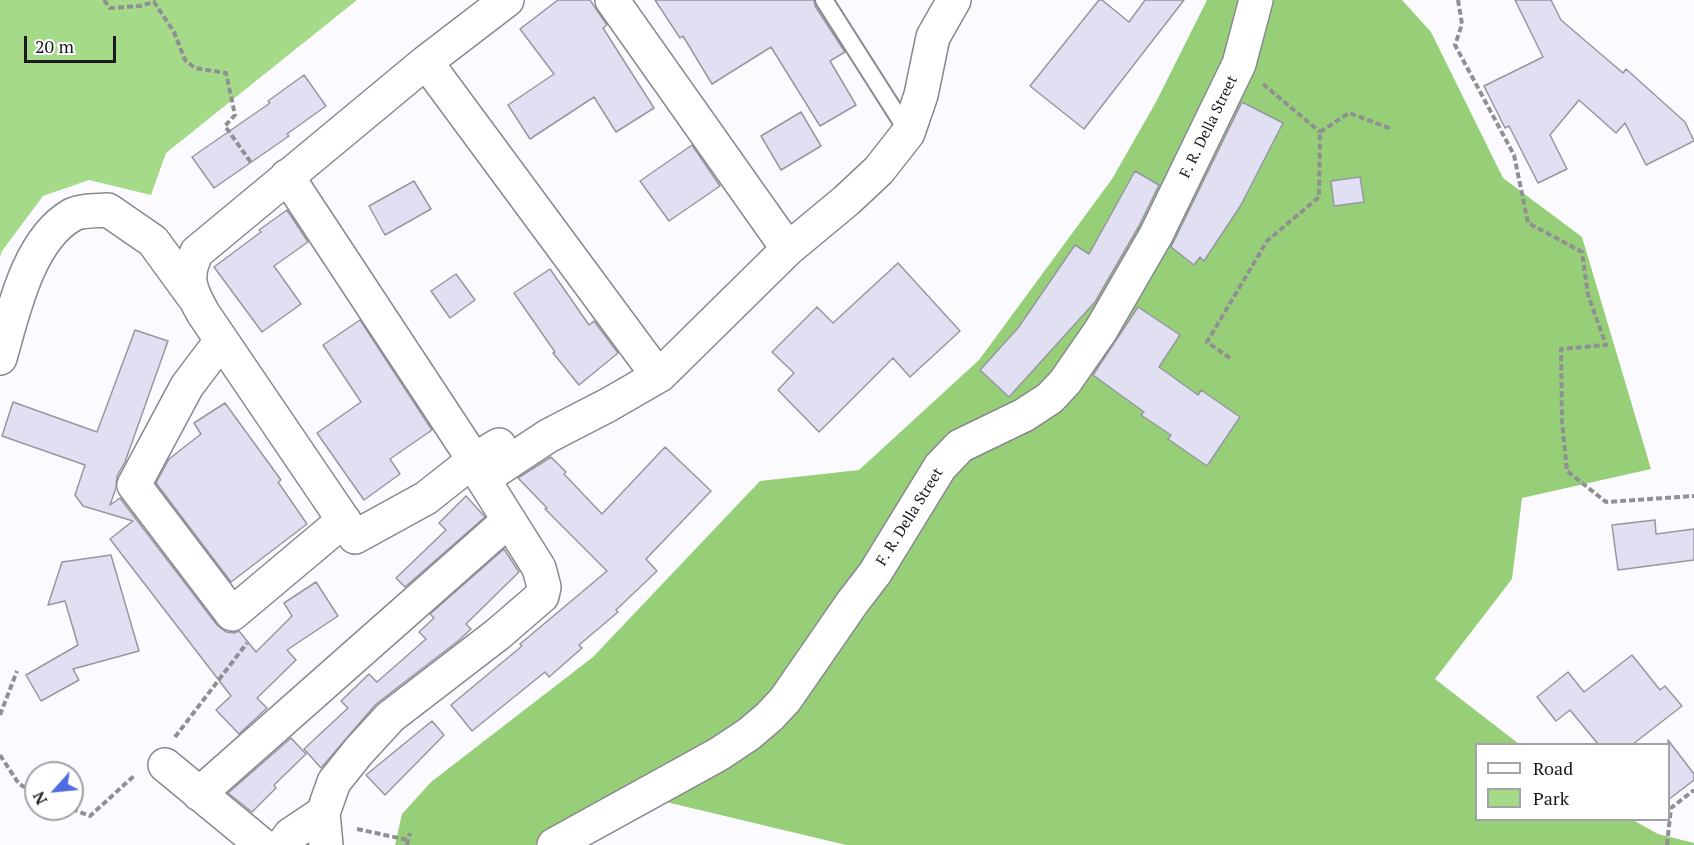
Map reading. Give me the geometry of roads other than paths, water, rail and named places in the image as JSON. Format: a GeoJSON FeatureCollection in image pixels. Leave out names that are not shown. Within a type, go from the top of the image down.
{"type":"FeatureCollection","features":[{"type":"Feature","properties":{"kind":"street"},"geometry":{"type":"LineString","coordinates":[[192,296],[189,277],[191,264],[197,252],[426,62],[507,0]]}},
{"type":"Feature","properties":{"kind":"street"},"geometry":{"type":"LineString","coordinates":[[612,0],[788,249]]}},
{"type":"Feature","properties":{"kind":"street"},"geometry":{"type":"LineString","coordinates":[[283,845],[290,836],[324,826],[334,782],[390,717],[498,634],[542,596],[543,577],[483,479],[548,436],[608,405],[655,370],[879,170],[909,133],[921,95],[933,38],[954,0]]}},
{"type":"Feature","properties":{"kind":"street","name":"F. R. Della Street"},"geometry":{"type":"LineString","coordinates":[[554,845],[710,759],[749,734],[769,717],[785,700],[875,573],[940,467],[950,456],[973,439],[1037,408],[1065,382],[1101,330],[1156,235],[1239,64],[1256,0]]}},
{"type":"Feature","properties":{"kind":"street"},"geometry":{"type":"LineString","coordinates":[[426,62],[655,370]]}},
{"type":"Feature","properties":{"kind":"street"},"geometry":{"type":"LineString","coordinates":[[279,183],[474,460]]}},
{"type":"Feature","properties":{"kind":"street"},"geometry":{"type":"LineString","coordinates":[[0,358],[19,292],[44,240],[73,214],[108,210],[153,241],[356,537],[426,498],[474,460],[573,403],[655,370]]}},
{"type":"Feature","properties":{"kind":"street"},"geometry":{"type":"LineString","coordinates":[[221,341],[187,386],[134,485],[232,614],[344,520]]}},
{"type":"Feature","properties":{"kind":"street"},"geometry":{"type":"LineString","coordinates":[[199,794],[509,520]]}},
{"type":"Feature","properties":{"kind":"street"},"geometry":{"type":"LineString","coordinates":[[165,765],[262,845]]}},
{"type":"Feature","properties":{"kind":"lane"},"geometry":{"type":"LineString","coordinates":[[824,0],[909,133]]}}]}
